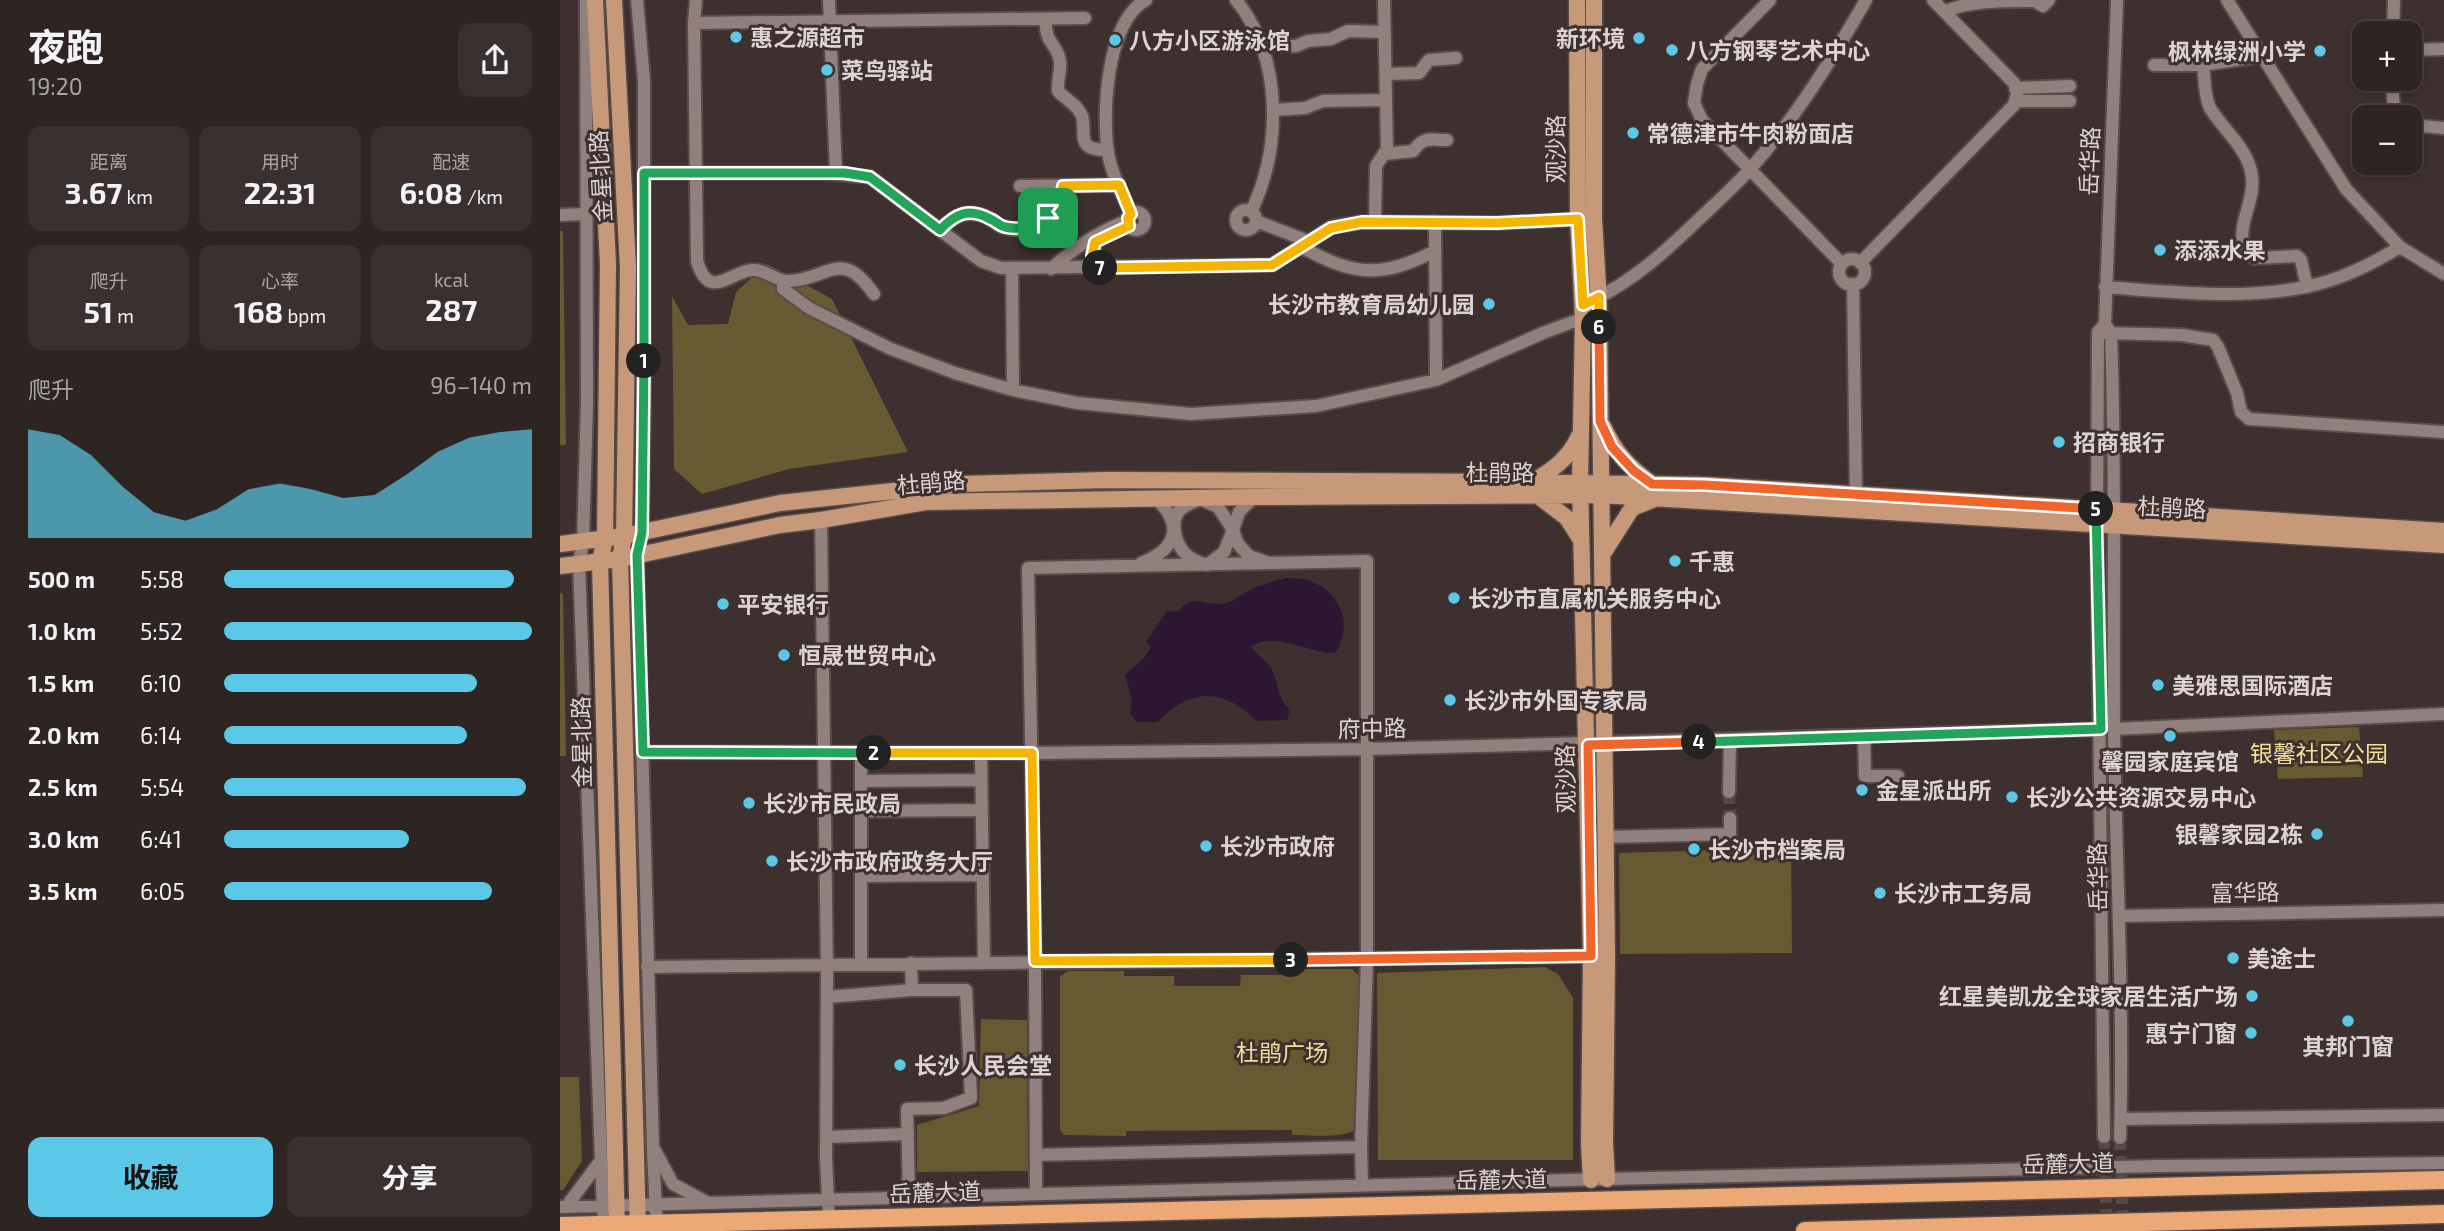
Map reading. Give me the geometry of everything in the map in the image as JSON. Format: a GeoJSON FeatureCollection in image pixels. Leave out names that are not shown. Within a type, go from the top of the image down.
{"type":"FeatureCollection","features":[{"type":"Feature","properties":{"kind":"highway","name":"岳麓大道"},"geometry":{"type":"LineString","coordinates":[[560,1226],[657,1228],[829,1219],[2444,1180]]}},
{"type":"Feature","properties":{"kind":"highway"},"geometry":{"type":"LineString","coordinates":[[1805,1231],[2440,1215]]}},
{"type":"Feature","properties":{"kind":"main road","name":"金星北路"},"geometry":{"type":"LineString","coordinates":[[595,0],[608,264],[605,539],[600,561],[610,1228]]}},
{"type":"Feature","properties":{"kind":"main road","name":"金星北路"},"geometry":{"type":"LineString","coordinates":[[614,0],[628,267],[624,536],[620,559],[638,1228]]}},
{"type":"Feature","properties":{"kind":"main road","name":"观沙路"},"geometry":{"type":"LineString","coordinates":[[1577,0],[1578,219],[1583,312],[1581,489],[1596,745],[1606,837],[1608,956],[1605,1144],[1599,1179]]}},
{"type":"Feature","properties":{"kind":"main road","name":"观沙路"},"geometry":{"type":"LineString","coordinates":[[1594,0],[1594,219],[1599,297],[1601,555],[1589,1144],[1599,1179]]}},
{"type":"Feature","properties":{"kind":"main road"},"geometry":{"type":"LineString","coordinates":[[1600,421],[1612,447],[1656,491],[1632,508],[1601,555]]}},
{"type":"Feature","properties":{"kind":"main road"},"geometry":{"type":"LineString","coordinates":[[1581,432],[1572,451],[1535,488],[1567,518],[1583,544]]}},
{"type":"Feature","properties":{"kind":"main road","name":"杜鹃路"},"geometry":{"type":"LineString","coordinates":[[560,544],[642,533],[780,503],[960,484],[1106,480],[1856,494],[2444,531]]}},
{"type":"Feature","properties":{"kind":"main road","name":"杜鹃路"},"geometry":{"type":"LineString","coordinates":[[560,566],[620,559],[780,525],[926,502],[1200,499],[1535,488]]}},
{"type":"Feature","properties":{"kind":"main road","name":"杜鹃路"},"geometry":{"type":"LineString","coordinates":[[1656,491],[2096,526],[2444,545]]}},
{"type":"Feature","properties":{"kind":"street"},"geometry":{"type":"LineString","coordinates":[[586,0],[587,402],[583,542],[579,564],[601,1160],[610,1207]]}},
{"type":"Feature","properties":{"kind":"street"},"geometry":{"type":"LineString","coordinates":[[637,0],[644,80],[644,402],[642,533],[637,555],[647,967],[657,1228]]}},
{"type":"Feature","properties":{"kind":"street"},"geometry":{"type":"LineString","coordinates":[[696,0],[695,173],[697,261],[700,271],[718,282],[728,281],[750,270],[759,270],[783,281],[813,276],[829,269],[844,270],[853,272],[865,281],[874,294]]}},
{"type":"Feature","properties":{"kind":"street"},"geometry":{"type":"LineString","coordinates":[[830,0],[836,173]]}},
{"type":"Feature","properties":{"kind":"street"},"geometry":{"type":"LineString","coordinates":[[1129,220],[1108,150],[1107,87],[1113,55],[1126,21],[1138,5],[1146,0]]}},
{"type":"Feature","properties":{"kind":"street"},"geometry":{"type":"LineString","coordinates":[[1236,0],[1259,40],[1270,76],[1273,110],[1268,167],[1253,221],[1282,241],[1354,270],[1380,271],[1402,267],[1436,251]]}},
{"type":"Feature","properties":{"kind":"street"},"geometry":{"type":"LineString","coordinates":[[1376,222],[1376,166],[1387,149],[1384,0]]}},
{"type":"Feature","properties":{"kind":"street"},"geometry":{"type":"LineString","coordinates":[[1770,0],[1702,69],[1694,103],[1702,120],[1842,264]]}},
{"type":"Feature","properties":{"kind":"street"},"geometry":{"type":"LineString","coordinates":[[783,281],[783,289],[809,307],[891,349],[955,373],[1013,390],[1077,403],[1191,414],[1316,406],[1436,380],[1543,333],[1583,312],[1599,297],[1663,254],[1750,169],[1799,108],[1834,56],[1866,0]]}},
{"type":"Feature","properties":{"kind":"street"},"geometry":{"type":"LineString","coordinates":[[1860,263],[2014,105],[2014,82],[1933,0]]}},
{"type":"Feature","properties":{"kind":"street"},"geometry":{"type":"LineString","coordinates":[[1945,12],[1955,3],[1975,0],[2041,0]]}},
{"type":"Feature","properties":{"kind":"street","name":"岳华路"},"geometry":{"type":"LineString","coordinates":[[2104,1137],[2101,729],[2096,509],[2117,0]]}},
{"type":"Feature","properties":{"kind":"street"},"geometry":{"type":"LineString","coordinates":[[2227,0],[2346,189],[2400,247],[2444,274]]}},
{"type":"Feature","properties":{"kind":"street"},"geometry":{"type":"LineString","coordinates":[[2393,21],[2394,0]]}},
{"type":"Feature","properties":{"kind":"street"},"geometry":{"type":"LineString","coordinates":[[1046,19],[1046,36],[1058,53],[1060,63],[1058,91],[1076,106],[1082,116],[1081,136],[1086,144],[1097,150],[1108,150]]}},
{"type":"Feature","properties":{"kind":"street"},"geometry":{"type":"LineString","coordinates":[[694,23],[1085,19]]}},
{"type":"Feature","properties":{"kind":"street"},"geometry":{"type":"LineString","coordinates":[[1277,47],[1331,39],[1348,31],[1385,32]]}},
{"type":"Feature","properties":{"kind":"street"},"geometry":{"type":"LineString","coordinates":[[2422,50],[2444,49]]}},
{"type":"Feature","properties":{"kind":"street"},"geometry":{"type":"LineString","coordinates":[[2154,65],[2203,65],[2262,56]]}},
{"type":"Feature","properties":{"kind":"street"},"geometry":{"type":"LineString","coordinates":[[1386,74],[1419,73],[1429,60],[1456,58]]}},
{"type":"Feature","properties":{"kind":"street"},"geometry":{"type":"LineString","coordinates":[[2203,65],[2210,107],[2247,159],[2252,175],[2251,199],[2241,232],[2245,247],[2255,258],[2297,256],[2301,260],[2307,287]]}},
{"type":"Feature","properties":{"kind":"street"},"geometry":{"type":"LineString","coordinates":[[2015,88],[2070,86]]}},
{"type":"Feature","properties":{"kind":"street"},"geometry":{"type":"LineString","coordinates":[[1273,110],[1305,108],[1323,101],[1387,100]]}},
{"type":"Feature","properties":{"kind":"street"},"geometry":{"type":"LineString","coordinates":[[2015,101],[2070,101]]}},
{"type":"Feature","properties":{"kind":"street"},"geometry":{"type":"LineString","coordinates":[[2422,126],[2444,128]]}},
{"type":"Feature","properties":{"kind":"street"},"geometry":{"type":"LineString","coordinates":[[1384,154],[1413,151],[1423,140],[1447,141]]}},
{"type":"Feature","properties":{"kind":"street"},"geometry":{"type":"LineString","coordinates":[[644,173],[836,173],[870,177],[981,261],[1013,269],[1272,265],[1331,228],[1376,222],[1578,219]]}},
{"type":"Feature","properties":{"kind":"street"},"geometry":{"type":"LineString","coordinates":[[1020,186],[1119,185]]}},
{"type":"Feature","properties":{"kind":"street"},"geometry":{"type":"LineString","coordinates":[[940,230],[952,218],[965,214],[977,214],[1002,227],[1028,228],[1048,218],[1058,207],[1063,186]]}},
{"type":"Feature","properties":{"kind":"street"},"geometry":{"type":"LineString","coordinates":[[560,215],[586,214]]}},
{"type":"Feature","properties":{"kind":"street"},"geometry":{"type":"LineString","coordinates":[[1096,268],[1092,256],[1095,242],[1129,220]]}},
{"type":"Feature","properties":{"kind":"street"},"geometry":{"type":"LineString","coordinates":[[1051,269],[1100,231],[1129,220]]}},
{"type":"Feature","properties":{"kind":"street"},"geometry":{"type":"LineString","coordinates":[[1435,222],[1436,380]]}},
{"type":"Feature","properties":{"kind":"street"},"geometry":{"type":"LineString","coordinates":[[2105,287],[2196,294],[2286,290],[2307,287],[2365,268],[2400,247]]}},
{"type":"Feature","properties":{"kind":"street"},"geometry":{"type":"LineString","coordinates":[[1849,260],[1857,260],[1860,263],[1865,273],[1862,280],[1853,285],[1841,279],[1839,271],[1842,264],[1849,260]]}},
{"type":"Feature","properties":{"kind":"street"},"geometry":{"type":"LineString","coordinates":[[1013,269],[1013,390]]}},
{"type":"Feature","properties":{"kind":"street"},"geometry":{"type":"LineString","coordinates":[[1853,285],[1856,494]]}},
{"type":"Feature","properties":{"kind":"street"},"geometry":{"type":"LineString","coordinates":[[2104,330],[2182,335],[2213,340],[2237,393],[2241,412],[2249,419],[2444,432]]}},
{"type":"Feature","properties":{"kind":"street","name":"岳华路"},"geometry":{"type":"LineString","coordinates":[[2104,330],[2115,510],[2114,729],[2119,916],[2120,1138]]}},
{"type":"Feature","properties":{"kind":"street"},"geometry":{"type":"LineString","coordinates":[[1207,565],[1224,552],[1238,512],[1254,497]]}},
{"type":"Feature","properties":{"kind":"street"},"geometry":{"type":"LineString","coordinates":[[1156,499],[1167,510],[1174,523],[1177,540],[1183,552],[1195,561],[1207,565]]}},
{"type":"Feature","properties":{"kind":"street"},"geometry":{"type":"LineString","coordinates":[[1134,566],[1163,553],[1172,538],[1174,523],[1180,510],[1200,499],[1218,507],[1233,530],[1238,544],[1249,556],[1269,563]]}},
{"type":"Feature","properties":{"kind":"street"},"geometry":{"type":"LineString","coordinates":[[821,520],[829,1219]]}},
{"type":"Feature","properties":{"kind":"street"},"geometry":{"type":"LineString","coordinates":[[1036,1194],[1028,568],[1367,561],[1367,959],[1362,1185]]}},
{"type":"Feature","properties":{"kind":"street"},"geometry":{"type":"LineString","coordinates":[[2114,729],[2444,714]]}},
{"type":"Feature","properties":{"kind":"street","name":"府中路"},"geometry":{"type":"LineString","coordinates":[[643,752],[1032,753],[1367,749],[1596,745],[2101,729]]}},
{"type":"Feature","properties":{"kind":"street"},"geometry":{"type":"LineString","coordinates":[[1864,736],[1865,776],[1898,776]]}},
{"type":"Feature","properties":{"kind":"street"},"geometry":{"type":"LineString","coordinates":[[1729,792],[1730,741]]}},
{"type":"Feature","properties":{"kind":"street"},"geometry":{"type":"LineString","coordinates":[[860,753],[861,964]]}},
{"type":"Feature","properties":{"kind":"street"},"geometry":{"type":"LineString","coordinates":[[981,753],[984,962]]}},
{"type":"Feature","properties":{"kind":"street"},"geometry":{"type":"LineString","coordinates":[[861,781],[981,780]]}},
{"type":"Feature","properties":{"kind":"street"},"geometry":{"type":"LineString","coordinates":[[861,811],[981,810]]}},
{"type":"Feature","properties":{"kind":"street"},"geometry":{"type":"LineString","coordinates":[[1606,837],[1730,834],[1730,818]]}},
{"type":"Feature","properties":{"kind":"street"},"geometry":{"type":"LineString","coordinates":[[862,876],[984,875]]}},
{"type":"Feature","properties":{"kind":"street","name":"富华路"},"geometry":{"type":"LineString","coordinates":[[2119,916],[2444,910]]}},
{"type":"Feature","properties":{"kind":"street"},"geometry":{"type":"LineString","coordinates":[[647,967],[1591,956]]}},
{"type":"Feature","properties":{"kind":"street"},"geometry":{"type":"LineString","coordinates":[[911,963],[912,990]]}},
{"type":"Feature","properties":{"kind":"street"},"geometry":{"type":"LineString","coordinates":[[827,997],[912,990],[966,990],[971,1098],[944,1108],[907,1109],[909,1197]]}},
{"type":"Feature","properties":{"kind":"street"},"geometry":{"type":"LineString","coordinates":[[2121,1119],[2444,1115]]}},
{"type":"Feature","properties":{"kind":"street"},"geometry":{"type":"LineString","coordinates":[[826,1137],[908,1134]]}},
{"type":"Feature","properties":{"kind":"street"},"geometry":{"type":"LineString","coordinates":[[653,1147],[673,1184],[708,1203]]}},
{"type":"Feature","properties":{"kind":"street"},"geometry":{"type":"LineString","coordinates":[[1036,1154],[1361,1147]]}},
{"type":"Feature","properties":{"kind":"street"},"geometry":{"type":"LineString","coordinates":[[563,1207],[601,1160]]}},
{"type":"Feature","properties":{"kind":"street"},"geometry":{"type":"LineString","coordinates":[[563,1207],[1599,1179],[2160,1166],[2444,1163]]}},
{"type":"Feature","properties":{"kind":"street"},"geometry":{"type":"LineString","coordinates":[[2419,1179],[2444,1174]]}},
{"type":"Feature","properties":{"kind":"green space","name":"银馨社区公园"},"geometry":{"type":"Polygon","coordinates":[[[2359,727],[2363,777],[2278,779],[2274,730],[2359,727]]]}},
{"type":"Feature","properties":{"kind":"green space"},"geometry":{"type":"Polygon","coordinates":[[[1791,848],[1792,953],[1620,954],[1619,853],[1791,848]]]}},
{"type":"Feature","properties":{"kind":"green space"},"geometry":{"type":"Polygon","coordinates":[[[1545,967],[1558,974],[1573,998],[1573,1160],[1378,1160],[1377,973],[1545,967]]]}},
{"type":"Feature","properties":{"kind":"green space","name":"杜鹃广场"},"geometry":{"type":"Polygon","coordinates":[[[1291,969],[1352,969],[1359,976],[1361,1125],[1356,1130],[1329,1136],[1292,1135],[1292,1130],[1126,1131],[1126,1136],[1064,1135],[1060,1130],[1060,977],[1068,971],[1124,971],[1124,976],[1174,976],[1174,986],[1240,986],[1241,975],[1290,975],[1291,969]]]}},
{"type":"Feature","properties":{"kind":"green space"},"geometry":{"type":"Polygon","coordinates":[[[981,1019],[1027,1020],[1028,1171],[917,1172],[917,1125],[979,1106],[981,1019]]]}},
{"type":"Feature","properties":{"kind":"green space"},"geometry":{"type":"Polygon","coordinates":[[[560,1077],[579,1077],[582,1161],[563,1190],[560,1190],[560,1077]]]}},
{"type":"Feature","properties":{"kind":"shaded area"},"geometry":{"type":"Polygon","coordinates":[[[560,231],[563,231],[566,445],[560,445],[560,231]]]}},
{"type":"Feature","properties":{"kind":"shaded area"},"geometry":{"type":"Polygon","coordinates":[[[767,264],[832,299],[908,452],[789,469],[702,494],[674,469],[672,296],[688,325],[728,324],[736,292],[767,264]]]}},
{"type":"Feature","properties":{"kind":"shaded area"},"geometry":{"type":"Polygon","coordinates":[[[1288,578],[1307,580],[1321,586],[1337,601],[1344,621],[1341,643],[1335,653],[1272,641],[1251,646],[1274,673],[1282,700],[1290,710],[1287,720],[1256,721],[1232,702],[1207,696],[1182,703],[1158,722],[1137,722],[1130,714],[1132,700],[1125,675],[1144,658],[1151,647],[1146,642],[1166,612],[1179,611],[1193,601],[1224,603],[1259,586],[1288,578]]]}},
{"type":"Feature","properties":{"kind":"shaded area"},"geometry":{"type":"Polygon","coordinates":[[[560,593],[563,594],[566,756],[560,756],[560,593]]]}},
{"type":"Feature","properties":{"kind":"tunnel"},"geometry":{"type":"LineString","coordinates":[[1729,792],[1730,818]]}},
{"type":"Feature","properties":{"kind":"tunnel"},"geometry":{"type":"LineString","coordinates":[[2104,1137],[2107,1231]]}},
{"type":"Feature","properties":{"kind":"tunnel"},"geometry":{"type":"LineString","coordinates":[[2120,1138],[2123,1231]]}},
{"type":"Feature","properties":{"kind":"place","name":"惠之源超市"},"geometry":{"type":"Point","coordinates":[736,37]}},
{"type":"Feature","properties":{"kind":"place","name":"新环境"},"geometry":{"type":"Point","coordinates":[1639,38]}},
{"type":"Feature","properties":{"kind":"place","name":"八方小区游泳馆"},"geometry":{"type":"Point","coordinates":[1115,40]}},
{"type":"Feature","properties":{"kind":"place","name":"八方钢琴艺术中心"},"geometry":{"type":"Point","coordinates":[1672,50]}},
{"type":"Feature","properties":{"kind":"place","name":"枫林绿洲小学"},"geometry":{"type":"Point","coordinates":[2320,51]}},
{"type":"Feature","properties":{"kind":"place","name":"菜鸟驿站"},"geometry":{"type":"Point","coordinates":[827,70]}},
{"type":"Feature","properties":{"kind":"place","name":"常德津市牛肉粉面店"},"geometry":{"type":"Point","coordinates":[1633,133]}},
{"type":"Feature","properties":{"kind":"place","name":"添添水果"},"geometry":{"type":"Point","coordinates":[2160,250]}},
{"type":"Feature","properties":{"kind":"place","name":"长沙市教育局幼儿园"},"geometry":{"type":"Point","coordinates":[1489,304]}},
{"type":"Feature","properties":{"kind":"place","name":"招商银行"},"geometry":{"type":"Point","coordinates":[2059,442]}},
{"type":"Feature","properties":{"kind":"place","name":"千惠"},"geometry":{"type":"Point","coordinates":[1675,561]}},
{"type":"Feature","properties":{"kind":"place","name":"长沙市直属机关服务中心"},"geometry":{"type":"Point","coordinates":[1454,598]}},
{"type":"Feature","properties":{"kind":"place","name":"平安银行"},"geometry":{"type":"Point","coordinates":[723,604]}},
{"type":"Feature","properties":{"kind":"place","name":"恒晟世贸中心"},"geometry":{"type":"Point","coordinates":[784,655]}},
{"type":"Feature","properties":{"kind":"place","name":"美雅思国际酒店"},"geometry":{"type":"Point","coordinates":[2158,685]}},
{"type":"Feature","properties":{"kind":"place","name":"长沙市外国专家局"},"geometry":{"type":"Point","coordinates":[1450,700]}},
{"type":"Feature","properties":{"kind":"place","name":"馨园家庭宾馆"},"geometry":{"type":"Point","coordinates":[2170,736]}},
{"type":"Feature","properties":{"kind":"place","name":"金星派出所"},"geometry":{"type":"Point","coordinates":[1862,790]}},
{"type":"Feature","properties":{"kind":"place","name":"长沙公共资源交易中心"},"geometry":{"type":"Point","coordinates":[2012,797]}},
{"type":"Feature","properties":{"kind":"place","name":"长沙市民政局"},"geometry":{"type":"Point","coordinates":[749,803]}},
{"type":"Feature","properties":{"kind":"place","name":"银馨家园2栋"},"geometry":{"type":"Point","coordinates":[2317,834]}},
{"type":"Feature","properties":{"kind":"place","name":"长沙市政府"},"geometry":{"type":"Point","coordinates":[1206,846]}},
{"type":"Feature","properties":{"kind":"place","name":"长沙市档案局"},"geometry":{"type":"Point","coordinates":[1694,849]}},
{"type":"Feature","properties":{"kind":"place","name":"长沙市政府政务大厅"},"geometry":{"type":"Point","coordinates":[772,861]}},
{"type":"Feature","properties":{"kind":"place","name":"长沙市工务局"},"geometry":{"type":"Point","coordinates":[1880,893]}},
{"type":"Feature","properties":{"kind":"place","name":"美途士"},"geometry":{"type":"Point","coordinates":[2233,958]}},
{"type":"Feature","properties":{"kind":"place","name":"红星美凯龙全球家居生活广场"},"geometry":{"type":"Point","coordinates":[2252,996]}},
{"type":"Feature","properties":{"kind":"place","name":"其邦门窗"},"geometry":{"type":"Point","coordinates":[2348,1021]}},
{"type":"Feature","properties":{"kind":"place","name":"惠宁门窗"},"geometry":{"type":"Point","coordinates":[2251,1033]}},
{"type":"Feature","properties":{"kind":"place","name":"长沙人民会堂"},"geometry":{"type":"Point","coordinates":[900,1065]}},
{"type":"Feature","properties":{"kind":"route"},"geometry":{"type":"LineString","coordinates":[[644,173],[845,173],[870,177],[940,230],[952,218],[965,214],[977,214],[1002,227],[1017,229],[1028,228],[1048,218],[1058,207],[1063,186],[1119,185],[1131,214],[1128,218],[1129,226],[1095,242],[1092,256],[1096,268],[1272,265],[1331,228],[1362,222],[1497,223],[1578,219],[1583,305],[1599,297],[1600,421],[1612,447],[1634,471],[1652,484],[2096,509],[2101,729],[1588,745],[1591,956],[1035,961],[1032,753],[643,752],[637,555],[642,533],[644,173]]}}]}
